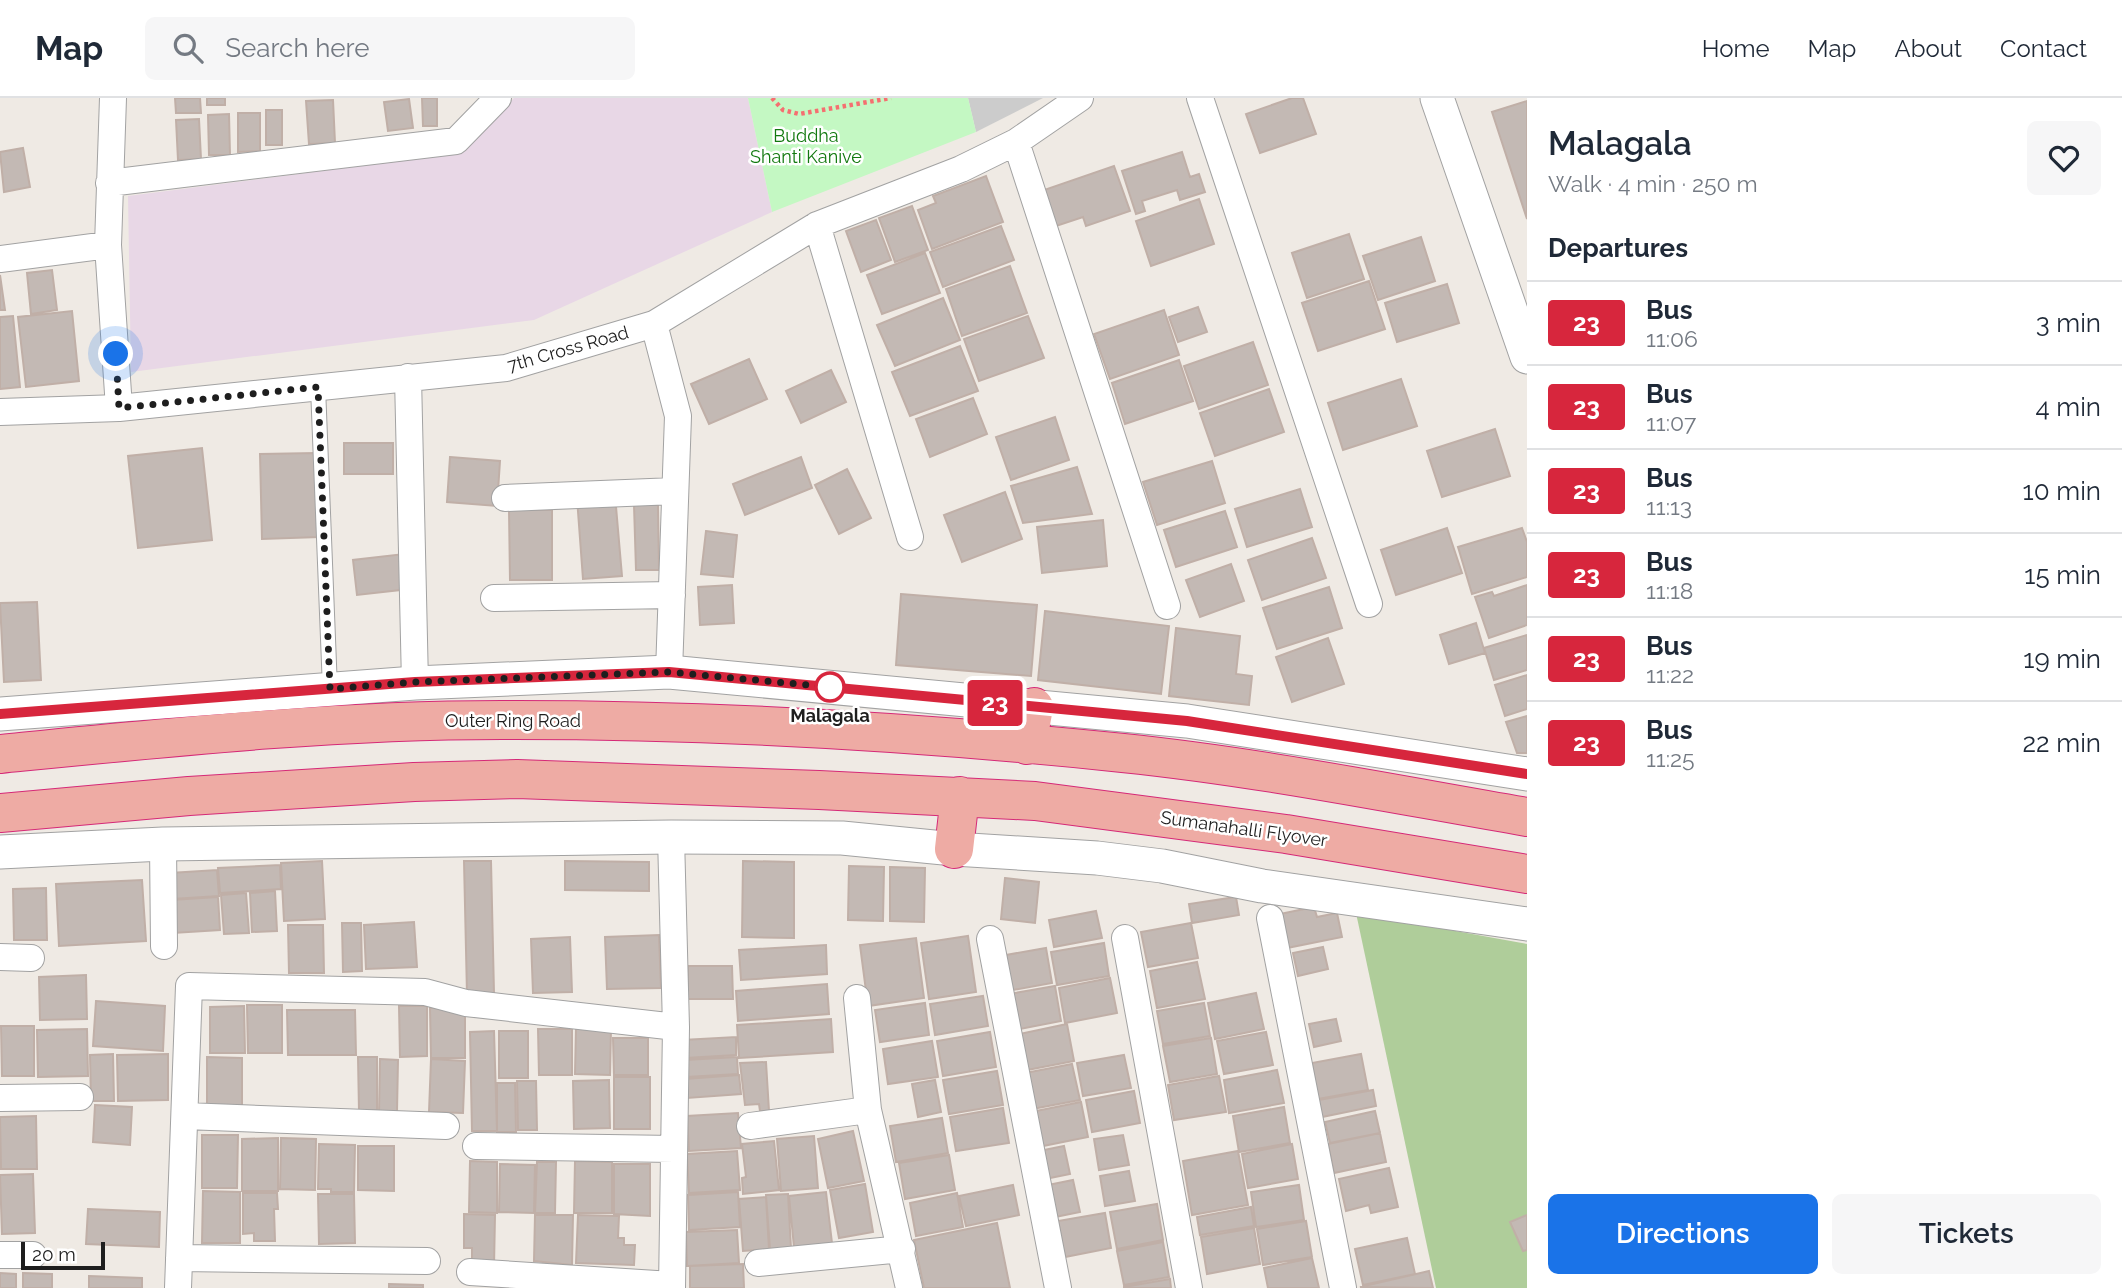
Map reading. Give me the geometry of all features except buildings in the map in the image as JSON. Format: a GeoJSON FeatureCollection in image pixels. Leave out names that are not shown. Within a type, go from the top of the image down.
{"type":"FeatureCollection","features":[{"type":"Feature","properties":{"kind":"highway"},"geometry":{"type":"LineString","coordinates":[[1034,707],[1027,745],[1125,753],[1289,775],[1527,817]]}},
{"type":"Feature","properties":{"kind":"highway","name":"Outer Ring Road"},"geometry":{"type":"LineString","coordinates":[[0,754],[177,736],[400,723],[512,720],[730,723],[1027,745]]}},
{"type":"Feature","properties":{"kind":"highway"},"geometry":{"type":"LineString","coordinates":[[0,813],[189,796],[414,782],[517,779],[960,796],[954,849]]}},
{"type":"Feature","properties":{"kind":"highway","name":"Sumanahalli Flyover"},"geometry":{"type":"LineString","coordinates":[[960,796],[1035,800],[1286,834],[1527,874]]}},
{"type":"Feature","properties":{"kind":"street"},"geometry":{"type":"LineString","coordinates":[[113,98],[108,245],[119,408]]}},
{"type":"Feature","properties":{"kind":"street"},"geometry":{"type":"LineString","coordinates":[[109,184],[456,141],[498,98]]}},
{"type":"Feature","properties":{"kind":"street","name":"7th Cross Road"},"geometry":{"type":"LineString","coordinates":[[0,412],[119,408],[506,368],[654,324],[817,225],[961,169],[1016,142],[1080,98]]}},
{"type":"Feature","properties":{"kind":"street"},"geometry":{"type":"LineString","coordinates":[[1200,98],[1369,604]]}},
{"type":"Feature","properties":{"kind":"street"},"geometry":{"type":"LineString","coordinates":[[1437,98],[1527,357]]}},
{"type":"Feature","properties":{"kind":"street"},"geometry":{"type":"LineString","coordinates":[[1016,142],[1167,606]]}},
{"type":"Feature","properties":{"kind":"street"},"geometry":{"type":"LineString","coordinates":[[817,225],[910,537]]}},
{"type":"Feature","properties":{"kind":"street"},"geometry":{"type":"LineString","coordinates":[[0,259],[108,245]]}},
{"type":"Feature","properties":{"kind":"street"},"geometry":{"type":"LineString","coordinates":[[654,324],[678,416],[669,672]]}},
{"type":"Feature","properties":{"kind":"street"},"geometry":{"type":"LineString","coordinates":[[408,377],[415,682]]}},
{"type":"Feature","properties":{"kind":"street"},"geometry":{"type":"LineString","coordinates":[[505,498],[675,491]]}},
{"type":"Feature","properties":{"kind":"street"},"geometry":{"type":"LineString","coordinates":[[494,598],[672,594]]}},
{"type":"Feature","properties":{"kind":"street"},"geometry":{"type":"LineString","coordinates":[[0,714],[415,682],[669,672],[1187,721],[1527,774]]}},
{"type":"Feature","properties":{"kind":"street"},"geometry":{"type":"LineString","coordinates":[[470,1272],[672,1287],[676,1027],[671,837]]}},
{"type":"Feature","properties":{"kind":"street"},"geometry":{"type":"LineString","coordinates":[[0,852],[163,844],[671,837],[842,838],[954,849],[1097,858],[1162,866],[1262,886],[1527,924]]}},
{"type":"Feature","properties":{"kind":"street"},"geometry":{"type":"LineString","coordinates":[[163,844],[164,946]]}},
{"type":"Feature","properties":{"kind":"street"},"geometry":{"type":"LineString","coordinates":[[1270,918],[1343,1288]]}},
{"type":"Feature","properties":{"kind":"street"},"geometry":{"type":"LineString","coordinates":[[1125,938],[1189,1288]]}},
{"type":"Feature","properties":{"kind":"street"},"geometry":{"type":"LineString","coordinates":[[990,939],[1058,1288]]}},
{"type":"Feature","properties":{"kind":"street"},"geometry":{"type":"LineString","coordinates":[[0,957],[31,958]]}},
{"type":"Feature","properties":{"kind":"street"},"geometry":{"type":"LineString","coordinates":[[178,1288],[189,986],[425,992],[466,1003],[676,1027]]}},
{"type":"Feature","properties":{"kind":"street"},"geometry":{"type":"LineString","coordinates":[[857,998],[868,1110],[909,1288]]}},
{"type":"Feature","properties":{"kind":"street"},"geometry":{"type":"LineString","coordinates":[[0,1098],[80,1097]]}},
{"type":"Feature","properties":{"kind":"street"},"geometry":{"type":"LineString","coordinates":[[750,1126],[868,1110]]}},
{"type":"Feature","properties":{"kind":"street"},"geometry":{"type":"LineString","coordinates":[[184,1116],[446,1126]]}},
{"type":"Feature","properties":{"kind":"street"},"geometry":{"type":"LineString","coordinates":[[476,1146],[674,1149]]}},
{"type":"Feature","properties":{"kind":"street"},"geometry":{"type":"LineString","coordinates":[[758,1263],[902,1250]]}},
{"type":"Feature","properties":{"kind":"street"},"geometry":{"type":"LineString","coordinates":[[0,1255],[33,1255]]}},
{"type":"Feature","properties":{"kind":"street"},"geometry":{"type":"LineString","coordinates":[[179,1258],[427,1261]]}},
{"type":"Feature","properties":{"kind":"lane"},"geometry":{"type":"LineString","coordinates":[[318,387],[330,689]]}},
{"type":"Feature","properties":{"kind":"path"},"geometry":{"type":"LineString","coordinates":[[772,98],[783,110],[799,114],[891,98]]}},
{"type":"Feature","properties":{"kind":"shaded area"},"geometry":{"type":"Polygon","coordinates":[[[514,98],[748,98],[772,212],[534,320],[131,372],[128,196],[461,153],[514,98]]]}},
{"type":"Feature","properties":{"kind":"shaded area"},"geometry":{"type":"Polygon","coordinates":[[[968,98],[1043,98],[976,132],[968,98]]]}},
{"type":"Feature","properties":{"kind":"green space","name":"Buddha Shanti Kanive"},"geometry":{"type":"Polygon","coordinates":[[[748,98],[968,98],[976,132],[772,212],[748,98]]]}},
{"type":"Feature","properties":{"kind":"green space"},"geometry":{"type":"Polygon","coordinates":[[[1356,913],[1527,944],[1527,1288],[1436,1288],[1356,913]]]}},
{"type":"Feature","properties":{"kind":"bus line","name":"23"},"geometry":{"type":"LineString","coordinates":[[0,714],[415,682],[669,672],[1187,721],[1527,774]]}},
{"type":"Feature","properties":{"kind":"place","name":"Malagala"},"geometry":{"type":"Point","coordinates":[830,687]}},
{"type":"Feature","properties":{"kind":"route"},"geometry":{"type":"LineString","coordinates":[[116,354],[119,408],[318,387],[330,689],[415,682],[669,672],[830,687]]}}]}
